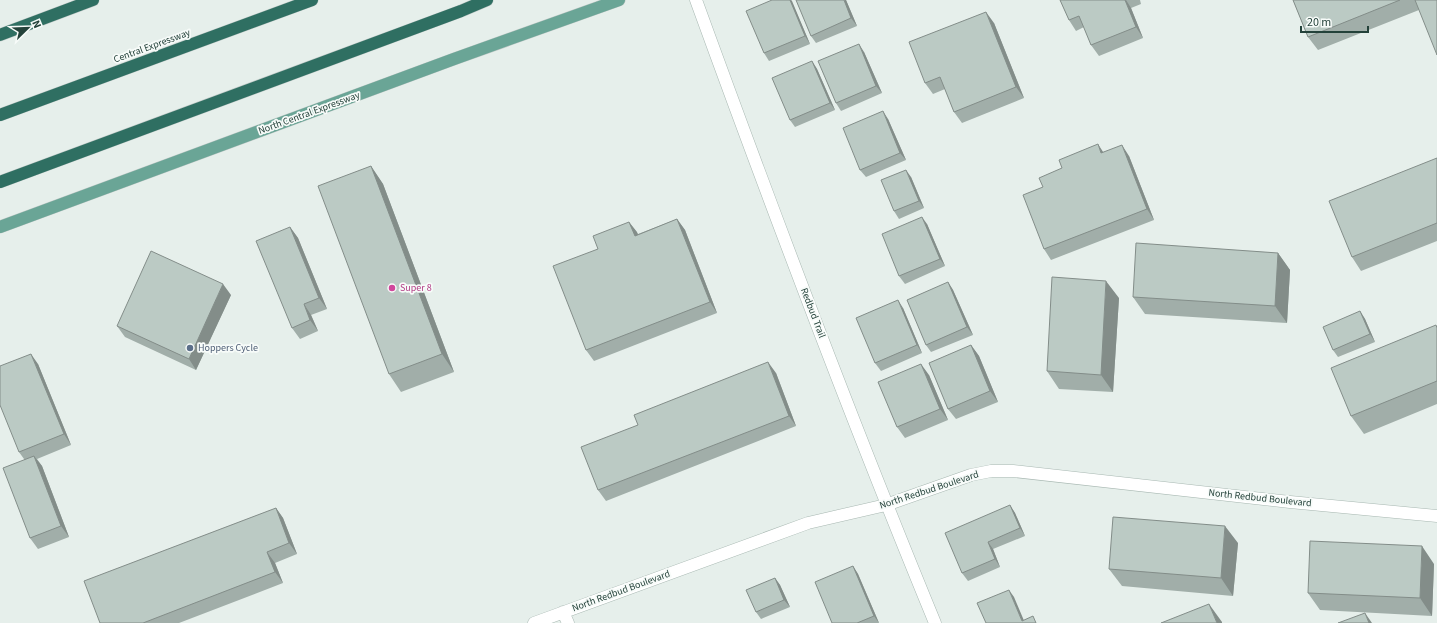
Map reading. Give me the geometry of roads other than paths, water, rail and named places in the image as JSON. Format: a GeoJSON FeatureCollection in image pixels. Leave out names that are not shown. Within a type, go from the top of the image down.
{"type":"FeatureCollection","features":[{"type":"Feature","properties":{"kind":"highway"},"geometry":{"type":"LineString","coordinates":[[0,35],[93,0]]}},
{"type":"Feature","properties":{"kind":"highway","name":"Central Expressway"},"geometry":{"type":"LineString","coordinates":[[0,115],[312,0]]}},
{"type":"Feature","properties":{"kind":"highway"},"geometry":{"type":"LineString","coordinates":[[0,182],[461,11],[487,0]]}},
{"type":"Feature","properties":{"kind":"main road","name":"North Central Expressway"},"geometry":{"type":"LineString","coordinates":[[0,227],[454,59],[619,0]]}},
{"type":"Feature","properties":{"kind":"street","name":"Redbud Trail"},"geometry":{"type":"LineString","coordinates":[[696,0],[758,170],[886,505],[935,623]]}},
{"type":"Feature","properties":{"kind":"street","name":"North Redbud Boulevard"},"geometry":{"type":"LineString","coordinates":[[534,623],[565,618],[808,523],[886,505],[971,475],[991,472],[1013,471],[1290,502],[1437,516]]}},
{"type":"Feature","properties":{"kind":"place","name":"Super 8"},"geometry":{"type":"Point","coordinates":[392,288]}},
{"type":"Feature","properties":{"kind":"place","name":"Hoppers Cycle"},"geometry":{"type":"Point","coordinates":[190,348]}}]}
